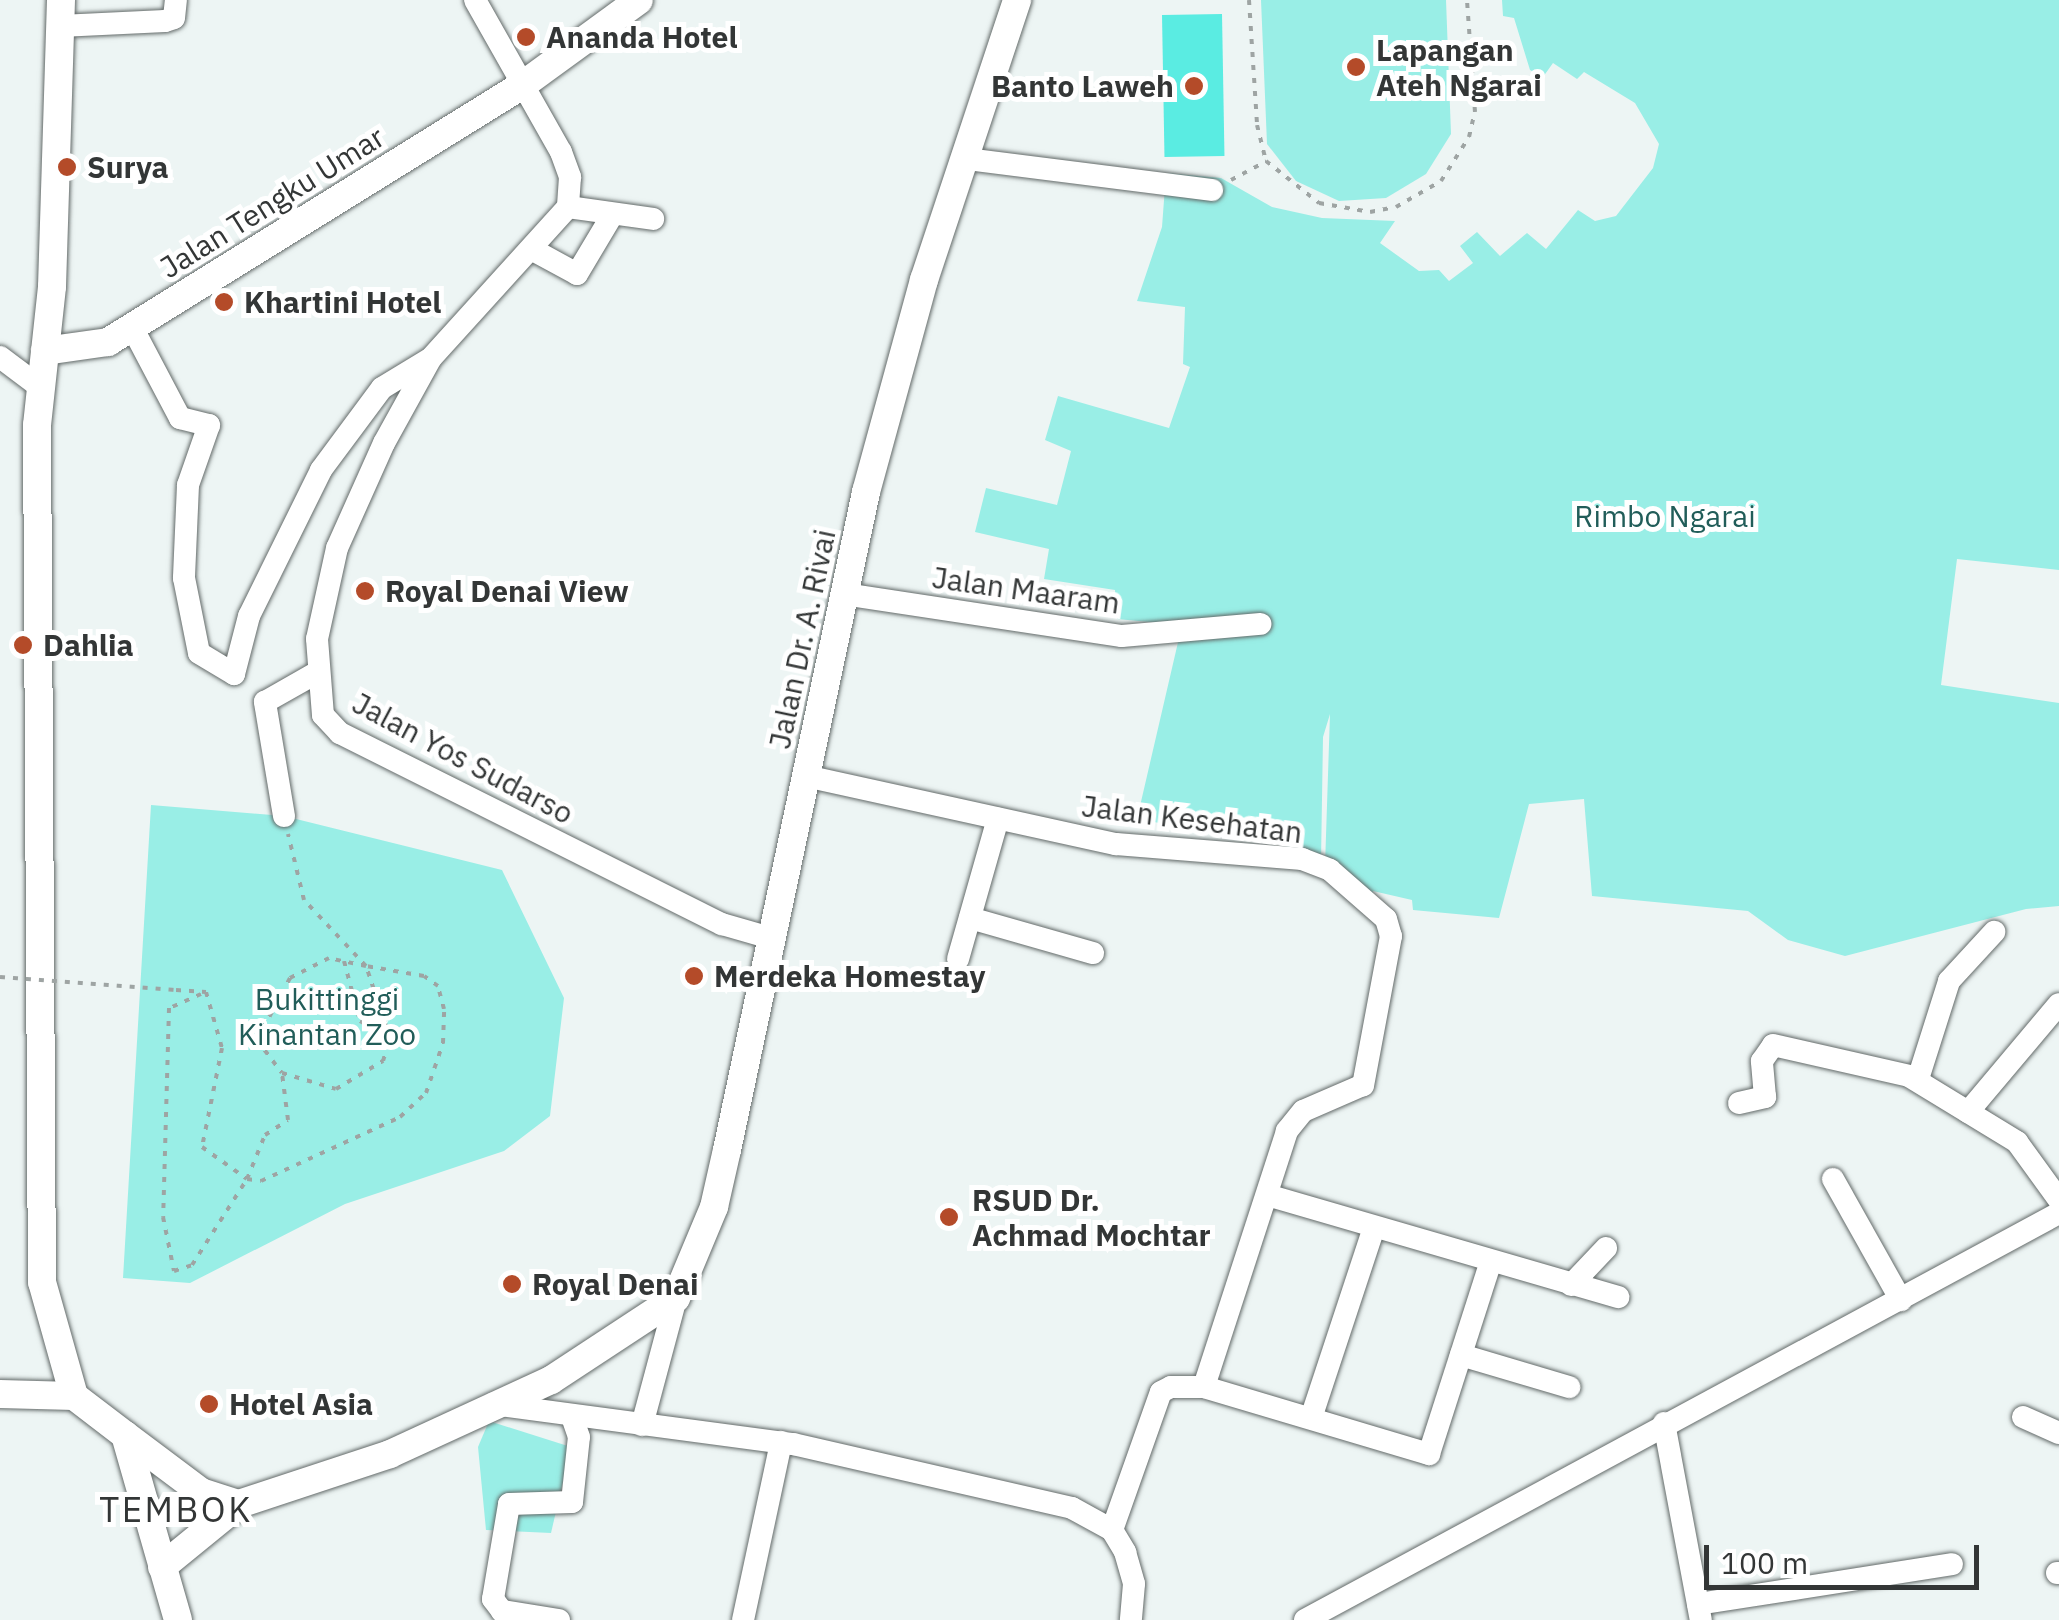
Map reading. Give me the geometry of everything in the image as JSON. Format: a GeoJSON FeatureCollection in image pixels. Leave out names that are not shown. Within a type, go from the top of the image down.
{"type":"FeatureCollection","features":[{"type":"Feature","properties":{"kind":"main road","name":"Jalan Tengku Umar"},"geometry":{"type":"LineString","coordinates":[[45,351],[108,342],[524,84],[639,0]]}},
{"type":"Feature","properties":{"kind":"main road","name":"Jalan Dr. A. Rivai"},"geometry":{"type":"LineString","coordinates":[[676,1298],[714,1206],[774,939],[844,594],[920,298],[1018,0]]}},
{"type":"Feature","properties":{"kind":"main road"},"geometry":{"type":"LineString","coordinates":[[60,13],[45,351],[40,387],[42,1282],[74,1396],[201,1492],[239,1504]]}},
{"type":"Feature","properties":{"kind":"main road"},"geometry":{"type":"LineString","coordinates":[[162,1567],[239,1504],[390,1454],[600,1354],[676,1298]]}},
{"type":"Feature","properties":{"kind":"main road"},"geometry":{"type":"LineString","coordinates":[[0,1394],[74,1396]]}},
{"type":"Feature","properties":{"kind":"main road"},"geometry":{"type":"LineString","coordinates":[[125,1436],[178,1620]]}},
{"type":"Feature","properties":{"kind":"street"},"geometry":{"type":"LineString","coordinates":[[60,13],[165,21],[174,18],[176,0]]}},
{"type":"Feature","properties":{"kind":"street"},"geometry":{"type":"LineString","coordinates":[[475,0],[562,152],[570,177],[568,207],[611,217],[653,219]]}},
{"type":"Feature","properties":{"kind":"street"},"geometry":{"type":"LineString","coordinates":[[966,159],[1212,190]]}},
{"type":"Feature","properties":{"kind":"street","name":"Jalan Yos Sudarso"},"geometry":{"type":"LineString","coordinates":[[568,207],[533,250],[430,358],[336,548],[316,672],[322,716],[340,733],[722,924],[774,939]]}},
{"type":"Feature","properties":{"kind":"street"},"geometry":{"type":"LineString","coordinates":[[533,250],[577,274],[611,217]]}},
{"type":"Feature","properties":{"kind":"street"},"geometry":{"type":"LineString","coordinates":[[132,327],[180,418],[209,425],[188,484],[184,578],[199,653],[234,674],[249,616],[321,470],[382,388],[430,358]]}},
{"type":"Feature","properties":{"kind":"street"},"geometry":{"type":"LineString","coordinates":[[3,363],[45,351]]}},
{"type":"Feature","properties":{"kind":"street"},"geometry":{"type":"LineString","coordinates":[[3,363],[40,387]]}},
{"type":"Feature","properties":{"kind":"street","name":"Jalan Maaram"},"geometry":{"type":"LineString","coordinates":[[844,594],[1122,636],[1260,624]]}},
{"type":"Feature","properties":{"kind":"street"},"geometry":{"type":"LineString","coordinates":[[284,816],[265,702],[316,672]]}},
{"type":"Feature","properties":{"kind":"street","name":"Jalan Kesehatan"},"geometry":{"type":"LineString","coordinates":[[806,776],[1116,844],[1302,859],[1330,870],[1386,919],[1391,936],[1362,1085],[1294,1119],[1204,1387]]}},
{"type":"Feature","properties":{"kind":"street"},"geometry":{"type":"LineString","coordinates":[[958,959],[998,820]]}},
{"type":"Feature","properties":{"kind":"street"},"geometry":{"type":"LineString","coordinates":[[970,918],[1094,953]]}},
{"type":"Feature","properties":{"kind":"street"},"geometry":{"type":"LineString","coordinates":[[1918,1080],[1949,981],[1994,932]]}},
{"type":"Feature","properties":{"kind":"street"},"geometry":{"type":"LineString","coordinates":[[1968,1112],[2059,1004]]}},
{"type":"Feature","properties":{"kind":"street"},"geometry":{"type":"LineString","coordinates":[[1739,1103],[1765,1097],[1762,1060],[1773,1045],[1918,1080],[2017,1142],[2059,1200]]}},
{"type":"Feature","properties":{"kind":"street"},"geometry":{"type":"LineString","coordinates":[[1833,1179],[1901,1300]]}},
{"type":"Feature","properties":{"kind":"street"},"geometry":{"type":"LineString","coordinates":[[1267,1195],[1490,1264],[1619,1297]]}},
{"type":"Feature","properties":{"kind":"street"},"geometry":{"type":"LineString","coordinates":[[1305,1620],[1664,1422],[1901,1300],[2059,1213]]}},
{"type":"Feature","properties":{"kind":"street"},"geometry":{"type":"LineString","coordinates":[[1310,1418],[1373,1230]]}},
{"type":"Feature","properties":{"kind":"street"},"geometry":{"type":"LineString","coordinates":[[1571,1286],[1606,1248]]}},
{"type":"Feature","properties":{"kind":"street"},"geometry":{"type":"LineString","coordinates":[[1131,1620],[1134,1584],[1112,1530],[1162,1392],[1204,1387],[1430,1454],[1490,1264]]}},
{"type":"Feature","properties":{"kind":"street"},"geometry":{"type":"LineString","coordinates":[[642,1425],[676,1298]]}},
{"type":"Feature","properties":{"kind":"street"},"geometry":{"type":"LineString","coordinates":[[1460,1355],[1568,1387]]}},
{"type":"Feature","properties":{"kind":"street"},"geometry":{"type":"LineString","coordinates":[[493,1404],[781,1442],[1033,1496],[1112,1530]]}},
{"type":"Feature","properties":{"kind":"street"},"geometry":{"type":"LineString","coordinates":[[559,1620],[502,1610],[493,1599],[509,1504],[572,1502],[580,1436],[572,1417]]}},
{"type":"Feature","properties":{"kind":"street"},"geometry":{"type":"LineString","coordinates":[[2024,1417],[2059,1432]]}},
{"type":"Feature","properties":{"kind":"street"},"geometry":{"type":"LineString","coordinates":[[1664,1422],[1699,1612],[1952,1564]]}},
{"type":"Feature","properties":{"kind":"street"},"geometry":{"type":"LineString","coordinates":[[744,1620],[781,1442]]}},
{"type":"Feature","properties":{"kind":"path"},"geometry":{"type":"LineString","coordinates":[[1248,0],[1257,125],[1266,161],[1296,191],[1344,211],[1396,207],[1441,180],[1457,160],[1474,112],[1467,0]]}},
{"type":"Feature","properties":{"kind":"path"},"geometry":{"type":"LineString","coordinates":[[1212,190],[1266,161]]}},
{"type":"Feature","properties":{"kind":"path"},"geometry":{"type":"LineString","coordinates":[[282,1073],[336,1089],[383,1061],[390,1038],[366,966],[304,900],[284,816]]}},
{"type":"Feature","properties":{"kind":"path"},"geometry":{"type":"LineString","coordinates":[[206,992],[169,1008],[163,1217],[174,1271],[192,1265],[247,1179],[265,1135],[288,1120],[282,1073],[258,1040],[290,978],[329,958],[424,976],[438,986],[443,1043],[426,1092],[400,1117],[261,1181],[247,1179],[202,1147],[222,1048],[206,992]]}},
{"type":"Feature","properties":{"kind":"path"},"geometry":{"type":"LineString","coordinates":[[344,961],[360,1021],[390,1038]]}},
{"type":"Feature","properties":{"kind":"path"},"geometry":{"type":"LineString","coordinates":[[0,977],[206,992]]}},
{"type":"Feature","properties":{"kind":"green space","name":"Lapangan Ateh Ngarai"},"geometry":{"type":"Polygon","coordinates":[[[1261,0],[1446,0],[1451,134],[1426,174],[1386,198],[1339,201],[1296,181],[1267,144],[1261,0]]]}},
{"type":"Feature","properties":{"kind":"green space","name":"Rimbo Ngarai"},"geometry":{"type":"Polygon","coordinates":[[[1502,0],[2059,0],[2059,570],[1957,559],[1941,685],[2059,703],[2059,906],[2026,909],[1845,956],[1788,940],[1748,911],[1592,896],[1584,799],[1529,804],[1499,918],[1413,910],[1412,900],[1373,891],[1370,908],[1325,866],[1330,714],[1323,737],[1321,861],[1283,845],[1137,819],[1182,625],[1117,619],[1115,590],[1044,579],[1049,549],[975,532],[986,488],[1057,505],[1071,451],[1045,440],[1058,396],[1169,428],[1190,367],[1183,364],[1185,307],[1137,301],[1162,227],[1166,173],[1221,178],[1272,207],[1322,218],[1395,221],[1380,243],[1419,271],[1439,270],[1449,281],[1473,263],[1460,246],[1477,232],[1500,256],[1527,233],[1546,249],[1578,210],[1595,221],[1616,216],[1653,168],[1659,144],[1635,103],[1584,72],[1577,79],[1553,63],[1543,77],[1530,70],[1514,18],[1503,16],[1502,0]]]}},
{"type":"Feature","properties":{"kind":"green space","name":"Bukittinggi Kinantan Zoo"},"geometry":{"type":"Polygon","coordinates":[[[151,805],[284,816],[502,870],[564,998],[550,1116],[504,1151],[345,1204],[190,1283],[123,1278],[151,805]]]}},
{"type":"Feature","properties":{"kind":"green space"},"geometry":{"type":"Polygon","coordinates":[[[489,1421],[571,1447],[551,1533],[486,1530],[478,1447],[489,1421]]]}},
{"type":"Feature","properties":{"kind":"shaded area","name":"Banto Laweh"},"geometry":{"type":"Polygon","coordinates":[[[1222,14],[1224,156],[1164,157],[1162,15],[1222,14]]]}},
{"type":"Feature","properties":{"kind":"place","name":"Ananda Hotel"},"geometry":{"type":"Point","coordinates":[526,37]}},
{"type":"Feature","properties":{"kind":"place","name":"Lapangan Ateh Ngarai"},"geometry":{"type":"Point","coordinates":[1356,67]}},
{"type":"Feature","properties":{"kind":"place","name":"Banto Laweh"},"geometry":{"type":"Point","coordinates":[1194,86]}},
{"type":"Feature","properties":{"kind":"place","name":"Surya"},"geometry":{"type":"Point","coordinates":[67,167]}},
{"type":"Feature","properties":{"kind":"place","name":"Khartini Hotel"},"geometry":{"type":"Point","coordinates":[224,302]}},
{"type":"Feature","properties":{"kind":"place","name":"Royal Denai View"},"geometry":{"type":"Point","coordinates":[365,591]}},
{"type":"Feature","properties":{"kind":"place","name":"Dahlia"},"geometry":{"type":"Point","coordinates":[23,645]}},
{"type":"Feature","properties":{"kind":"place","name":"Merdeka Homestay"},"geometry":{"type":"Point","coordinates":[694,976]}},
{"type":"Feature","properties":{"kind":"place","name":"RSUD Dr. Achmad Mochtar"},"geometry":{"type":"Point","coordinates":[949,1217]}},
{"type":"Feature","properties":{"kind":"place","name":"Royal Denai"},"geometry":{"type":"Point","coordinates":[512,1284]}},
{"type":"Feature","properties":{"kind":"place","name":"Hotel Asia"},"geometry":{"type":"Point","coordinates":[209,1404]}},
{"type":"Feature","properties":{"kind":"district","name":"TEMBOK"},"geometry":{"type":"Point","coordinates":[176,1509]}}]}
